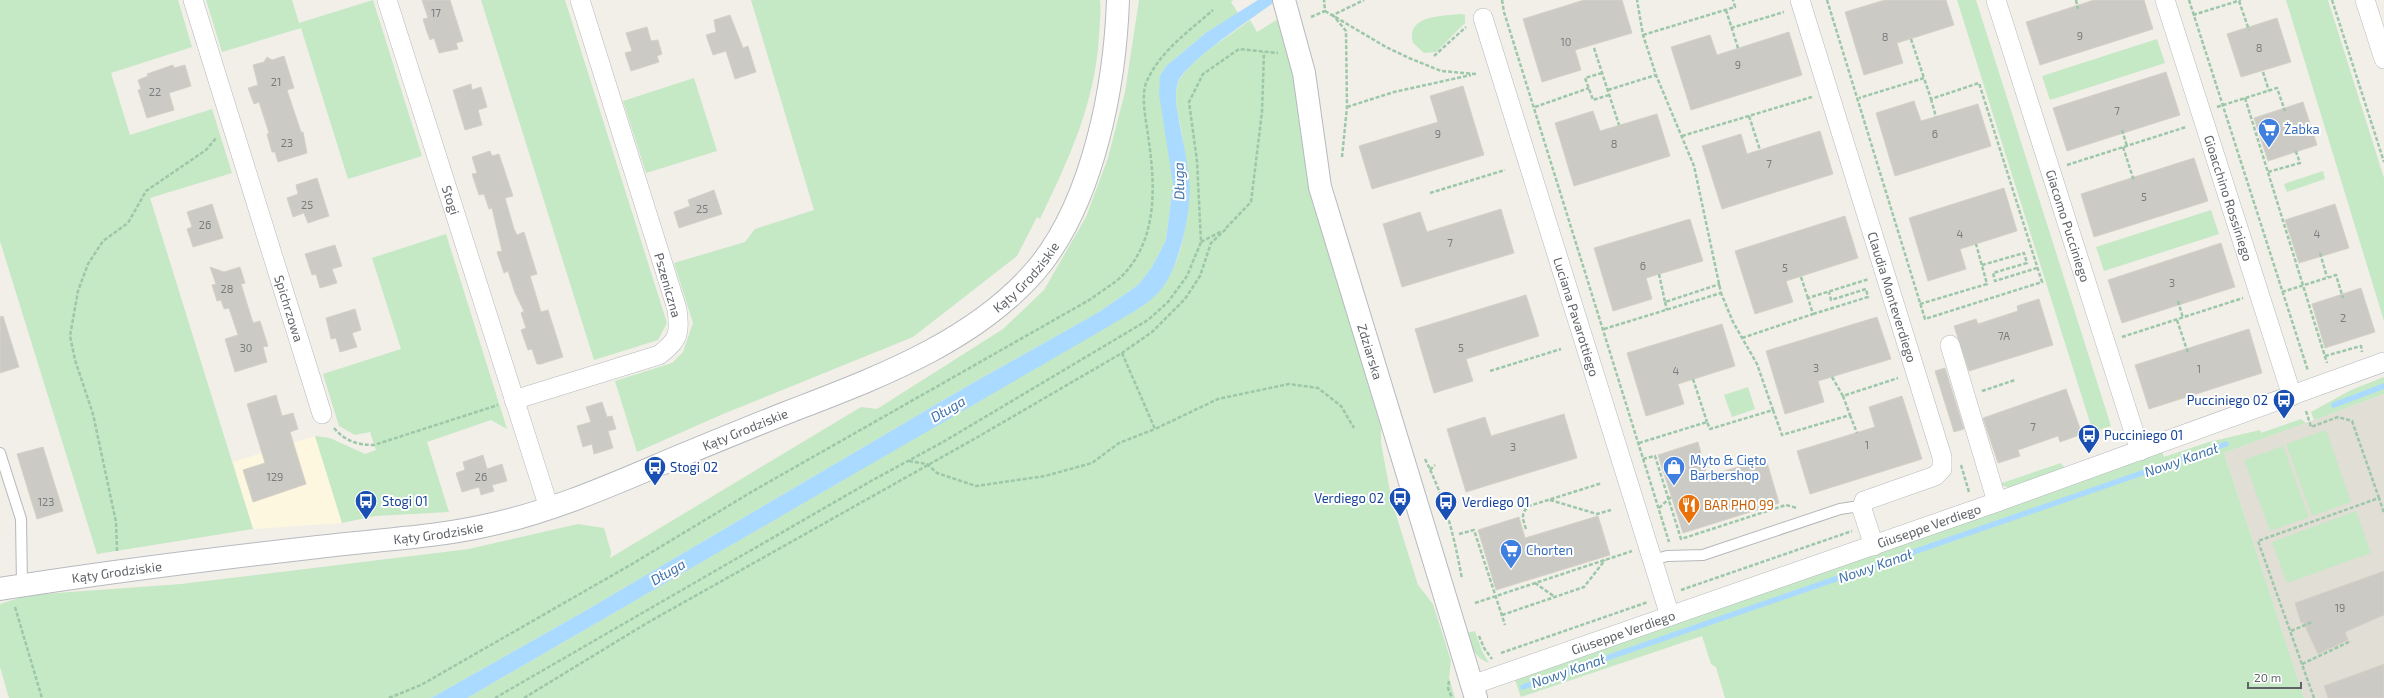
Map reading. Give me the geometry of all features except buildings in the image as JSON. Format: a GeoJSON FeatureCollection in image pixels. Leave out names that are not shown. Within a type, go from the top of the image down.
{"type":"FeatureCollection","features":[{"type":"Feature","properties":{"kind":"street","name":"Spichrzowa"},"geometry":{"type":"LineString","coordinates":[[193,0],[322,414]]}},
{"type":"Feature","properties":{"kind":"street","name":"Stogi"},"geometry":{"type":"LineString","coordinates":[[387,0],[514,400]]}},
{"type":"Feature","properties":{"kind":"street","name":"Pszeniczna"},"geometry":{"type":"LineString","coordinates":[[514,400],[659,355],[674,344],[680,329],[677,309],[580,0]]}},
{"type":"Feature","properties":{"kind":"street","name":"Kąty Grodziskie"},"geometry":{"type":"LineString","coordinates":[[12,592],[147,567],[462,530],[485,526],[548,508],[605,488],[728,436],[843,391],[963,333],[1008,298],[1037,268],[1066,227],[1085,181],[1109,88],[1114,60],[1118,0]]}},
{"type":"Feature","properties":{"kind":"street","name":"Giacomo Pucciniego"},"geometry":{"type":"LineString","coordinates":[[1996,0],[2140,451]]}},
{"type":"Feature","properties":{"kind":"street","name":"Gioacchino Rossiniego"},"geometry":{"type":"LineString","coordinates":[[2165,0],[2292,396]]}},
{"type":"Feature","properties":{"kind":"street"},"geometry":{"type":"LineString","coordinates":[[2365,0],[2384,59]]}},
{"type":"Feature","properties":{"kind":"street","name":"Claudia Monteverdiego"},"geometry":{"type":"LineString","coordinates":[[1794,5],[1942,457],[1942,469],[1935,476],[1869,497],[1864,501],[1862,509]]}},
{"type":"Feature","properties":{"kind":"street","name":"Zdziarska"},"geometry":{"type":"LineString","coordinates":[[1286,6],[1300,49],[1311,110],[1320,187],[1474,692]]}},
{"type":"Feature","properties":{"kind":"street","name":"Luciana Pavarottiego"},"geometry":{"type":"LineString","coordinates":[[1477,21],[1670,616]]}},
{"type":"Feature","properties":{"kind":"street"},"geometry":{"type":"LineString","coordinates":[[1950,345],[1998,502]]}},
{"type":"Feature","properties":{"kind":"street","name":"Giuseppe Verdiego"},"geometry":{"type":"LineString","coordinates":[[1474,692],[1670,616],[1998,502],[2384,362]]}},
{"type":"Feature","properties":{"kind":"street"},"geometry":{"type":"LineString","coordinates":[[514,400],[548,508]]}},
{"type":"Feature","properties":{"kind":"street"},"geometry":{"type":"LineString","coordinates":[[1862,509],[1874,546]]}},
{"type":"Feature","properties":{"kind":"lane"},"geometry":{"type":"LineString","coordinates":[[0,453],[21,519],[12,592]]}},
{"type":"Feature","properties":{"kind":"lane"},"geometry":{"type":"LineString","coordinates":[[1653,560],[1673,555],[1703,555],[1847,507],[1862,509]]}},
{"type":"Feature","properties":{"kind":"path"},"geometry":{"type":"LineString","coordinates":[[1324,0],[1325,11]]}},
{"type":"Feature","properties":{"kind":"path"},"geometry":{"type":"LineString","coordinates":[[1333,15],[1364,0]]}},
{"type":"Feature","properties":{"kind":"path"},"geometry":{"type":"LineString","coordinates":[[1502,0],[1504,12],[1535,107],[1673,555]]}},
{"type":"Feature","properties":{"kind":"path"},"geometry":{"type":"LineString","coordinates":[[1637,0],[1643,36],[1656,75],[1694,166],[1721,294],[1733,322],[1757,364],[1782,435],[1850,415]]}},
{"type":"Feature","properties":{"kind":"path"},"geometry":{"type":"LineString","coordinates":[[1643,36],[1735,7],[1733,0]]}},
{"type":"Feature","properties":{"kind":"path"},"geometry":{"type":"LineString","coordinates":[[1827,0],[1859,98],[1925,319],[2042,282],[1979,83],[1931,99]]}},
{"type":"Feature","properties":{"kind":"path"},"geometry":{"type":"LineString","coordinates":[[2076,0],[2078,9]]}},
{"type":"Feature","properties":{"kind":"path"},"geometry":{"type":"LineString","coordinates":[[2189,0],[2308,372]]}},
{"type":"Feature","properties":{"kind":"path"},"geometry":{"type":"LineString","coordinates":[[2193,15],[2240,0],[2248,30]]}},
{"type":"Feature","properties":{"kind":"path"},"geometry":{"type":"LineString","coordinates":[[2332,0],[2384,162]]}},
{"type":"Feature","properties":{"kind":"path"},"geometry":{"type":"LineString","coordinates":[[1731,28],[1794,5]]}},
{"type":"Feature","properties":{"kind":"path"},"geometry":{"type":"LineString","coordinates":[[1726,10],[1738,48]]}},
{"type":"Feature","properties":{"kind":"path"},"geometry":{"type":"LineString","coordinates":[[1311,17],[1325,11],[1386,47],[1428,66],[1441,71],[1476,74],[1394,92],[1347,107]]}},
{"type":"Feature","properties":{"kind":"path"},"geometry":{"type":"LineString","coordinates":[[1333,15],[1346,31],[1347,107],[1342,157]]}},
{"type":"Feature","properties":{"kind":"path"},"geometry":{"type":"LineString","coordinates":[[1434,56],[1477,21]]}},
{"type":"Feature","properties":{"kind":"path"},"geometry":{"type":"LineString","coordinates":[[1911,39],[1936,117]]}},
{"type":"Feature","properties":{"kind":"path"},"geometry":{"type":"LineString","coordinates":[[1594,48],[1618,126]]}},
{"type":"Feature","properties":{"kind":"path"},"geometry":{"type":"LineString","coordinates":[[495,698],[908,461],[1148,320],[1168,302],[1187,276],[1201,242],[1197,161],[1189,102],[1204,74],[1239,49],[1280,53],[1300,49]]}},
{"type":"Feature","properties":{"kind":"path"},"geometry":{"type":"LineString","coordinates":[[524,698],[647,623],[1122,353],[1152,332],[1185,299],[1200,276],[1211,243],[1251,202],[1262,112],[1264,52]]}},
{"type":"Feature","properties":{"kind":"path"},"geometry":{"type":"LineString","coordinates":[[2263,72],[2269,91]]}},
{"type":"Feature","properties":{"kind":"path"},"geometry":{"type":"LineString","coordinates":[[1602,73],[1586,78],[1588,88],[1593,100],[1609,95]]}},
{"type":"Feature","properties":{"kind":"path"},"geometry":{"type":"LineString","coordinates":[[1608,90],[1656,75]]}},
{"type":"Feature","properties":{"kind":"path"},"geometry":{"type":"LineString","coordinates":[[1859,98],[1924,78]]}},
{"type":"Feature","properties":{"kind":"path"},"geometry":{"type":"LineString","coordinates":[[1535,107],[1588,88]]}},
{"type":"Feature","properties":{"kind":"path"},"geometry":{"type":"LineString","coordinates":[[2201,112],[2277,88],[2285,111]]}},
{"type":"Feature","properties":{"kind":"path"},"geometry":{"type":"LineString","coordinates":[[1682,136],[1814,97]]}},
{"type":"Feature","properties":{"kind":"path"},"geometry":{"type":"LineString","coordinates":[[2245,98],[2328,365]]}},
{"type":"Feature","properties":{"kind":"path"},"geometry":{"type":"LineString","coordinates":[[1748,116],[1760,150]]}},
{"type":"Feature","properties":{"kind":"path"},"geometry":{"type":"LineString","coordinates":[[117,552],[116,522],[93,414],[75,360],[70,336],[78,291],[88,264],[103,241],[128,223],[146,191],[206,150],[231,120]]}},
{"type":"Feature","properties":{"kind":"path"},"geometry":{"type":"LineString","coordinates":[[2064,166],[2189,127]]}},
{"type":"Feature","properties":{"kind":"path"},"geometry":{"type":"LineString","coordinates":[[2122,130],[2127,146]]}},
{"type":"Feature","properties":{"kind":"path"},"geometry":{"type":"LineString","coordinates":[[2123,147],[2134,180]]}},
{"type":"Feature","properties":{"kind":"path"},"geometry":{"type":"LineString","coordinates":[[2268,172],[2300,163],[2295,150]]}},
{"type":"Feature","properties":{"kind":"path"},"geometry":{"type":"LineString","coordinates":[[1430,193],[1505,170]]}},
{"type":"Feature","properties":{"kind":"path"},"geometry":{"type":"LineString","coordinates":[[1201,242],[1227,228]]}},
{"type":"Feature","properties":{"kind":"path"},"geometry":{"type":"LineString","coordinates":[[1920,304],[1987,284],[1976,244]]}},
{"type":"Feature","properties":{"kind":"path"},"geometry":{"type":"LineString","coordinates":[[1982,265],[2024,252],[2027,262],[1993,273],[1995,281],[2037,268]]}},
{"type":"Feature","properties":{"kind":"path"},"geometry":{"type":"LineString","coordinates":[[2320,254],[2328,278]]}},
{"type":"Feature","properties":{"kind":"path"},"geometry":{"type":"LineString","coordinates":[[1659,274],[1667,310]]}},
{"type":"Feature","properties":{"kind":"path"},"geometry":{"type":"LineString","coordinates":[[2282,292],[2336,275],[2343,298]]}},
{"type":"Feature","properties":{"kind":"path"},"geometry":{"type":"LineString","coordinates":[[1801,277],[1813,314]]}},
{"type":"Feature","properties":{"kind":"path"},"geometry":{"type":"LineString","coordinates":[[1808,298],[1871,279]]}},
{"type":"Feature","properties":{"kind":"path"},"geometry":{"type":"LineString","coordinates":[[1665,302],[1720,284]]}},
{"type":"Feature","properties":{"kind":"path"},"geometry":{"type":"LineString","coordinates":[[1742,338],[1868,297],[1866,289],[1831,300],[1828,292]]}},
{"type":"Feature","properties":{"kind":"path"},"geometry":{"type":"LineString","coordinates":[[1604,329],[1721,294]]}},
{"type":"Feature","properties":{"kind":"path"},"geometry":{"type":"LineString","coordinates":[[2120,338],[2244,298]]}},
{"type":"Feature","properties":{"kind":"path"},"geometry":{"type":"LineString","coordinates":[[2178,301],[2183,318]]}},
{"type":"Feature","properties":{"kind":"path"},"geometry":{"type":"LineString","coordinates":[[2177,320],[2188,353]]}},
{"type":"Feature","properties":{"kind":"path"},"geometry":{"type":"LineString","coordinates":[[2325,356],[2361,346]]}},
{"type":"Feature","properties":{"kind":"path"},"geometry":{"type":"LineString","coordinates":[[1490,371],[1561,349]]}},
{"type":"Feature","properties":{"kind":"path"},"geometry":{"type":"LineString","coordinates":[[1122,353],[1155,430]]}},
{"type":"Feature","properties":{"kind":"path"},"geometry":{"type":"LineString","coordinates":[[1832,377],[1843,396],[1857,432]]}},
{"type":"Feature","properties":{"kind":"path"},"geometry":{"type":"LineString","coordinates":[[1843,396],[1900,377]]}},
{"type":"Feature","properties":{"kind":"path"},"geometry":{"type":"LineString","coordinates":[[1693,379],[1710,430],[1773,410]]}},
{"type":"Feature","properties":{"kind":"path"},"geometry":{"type":"LineString","coordinates":[[1992,388],[2015,380]]}},
{"type":"Feature","properties":{"kind":"path"},"geometry":{"type":"LineString","coordinates":[[908,461],[927,464],[937,473],[976,486],[1046,476],[1092,463],[1119,443],[1155,430],[1218,399],[1289,384],[1318,388],[1342,406],[1354,428]]}},
{"type":"Feature","properties":{"kind":"path"},"geometry":{"type":"LineString","coordinates":[[322,414],[340,435],[357,445],[374,445],[514,400]]}},
{"type":"Feature","properties":{"kind":"path"},"geometry":{"type":"LineString","coordinates":[[2306,411],[2311,427],[2338,417],[2352,421],[2384,513]]}},
{"type":"Feature","properties":{"kind":"path"},"geometry":{"type":"LineString","coordinates":[[1638,443],[1707,422]]}},
{"type":"Feature","properties":{"kind":"path"},"geometry":{"type":"LineString","coordinates":[[1644,459],[1655,456],[1670,497],[1681,539],[1786,505],[1805,510],[1808,519]]}},
{"type":"Feature","properties":{"kind":"path"},"geometry":{"type":"LineString","coordinates":[[1424,457],[1443,496],[1464,585]]}},
{"type":"Feature","properties":{"kind":"path"},"geometry":{"type":"LineString","coordinates":[[1526,529],[1522,518],[1525,509],[1602,483]]}},
{"type":"Feature","properties":{"kind":"path"},"geometry":{"type":"LineString","coordinates":[[1659,508],[1670,497]]}},
{"type":"Feature","properties":{"kind":"path"},"geometry":{"type":"LineString","coordinates":[[2314,698],[2258,541],[2379,498]]}},
{"type":"Feature","properties":{"kind":"path"},"geometry":{"type":"LineString","coordinates":[[1550,500],[1597,514],[1611,510]]}},
{"type":"Feature","properties":{"kind":"path"},"geometry":{"type":"LineString","coordinates":[[1459,534],[1474,530],[1505,625]]}},
{"type":"Feature","properties":{"kind":"path"},"geometry":{"type":"LineString","coordinates":[[1475,603],[1636,550]]}},
{"type":"Feature","properties":{"kind":"path"},"geometry":{"type":"LineString","coordinates":[[1452,561],[1464,559]]}},
{"type":"Feature","properties":{"kind":"path"},"geometry":{"type":"LineString","coordinates":[[1502,616],[1584,587],[1605,559]]}},
{"type":"Feature","properties":{"kind":"path"},"geometry":{"type":"LineString","coordinates":[[1535,583],[1555,597]]}},
{"type":"Feature","properties":{"kind":"path"},"geometry":{"type":"LineString","coordinates":[[12,592],[42,698]]}},
{"type":"Feature","properties":{"kind":"path"},"geometry":{"type":"LineString","coordinates":[[2291,631],[2312,622]]}},
{"type":"Feature","properties":{"kind":"path"},"geometry":{"type":"LineString","coordinates":[[1477,630],[1484,648],[1494,664]]}},
{"type":"Feature","properties":{"kind":"path"},"geometry":{"type":"LineString","coordinates":[[2302,664],[2351,641]]}},
{"type":"Feature","properties":{"kind":"shaded area"},"geometry":{"type":"Polygon","coordinates":[[[2384,394],[2384,698],[2304,698],[2224,453],[2384,394]]]}},
{"type":"Feature","properties":{"kind":"shaded area"},"geometry":{"type":"Polygon","coordinates":[[[315,436],[342,523],[253,529],[233,462],[315,436]]]}},
{"type":"Feature","properties":{"kind":"green space"},"geometry":{"type":"Polygon","coordinates":[[[0,0],[178,0],[192,47],[111,73],[130,135],[212,109],[232,173],[150,198],[253,529],[97,554],[0,241],[0,0]]]}},
{"type":"Feature","properties":{"kind":"green space"},"geometry":{"type":"Polygon","coordinates":[[[206,0],[292,0],[299,23],[373,0],[422,156],[348,179],[301,28],[222,52],[206,0]]]}},
{"type":"Feature","properties":{"kind":"green space"},"geometry":{"type":"Polygon","coordinates":[[[481,0],[565,0],[667,323],[658,340],[594,360],[481,0]]]}},
{"type":"Feature","properties":{"kind":"green space"},"geometry":{"type":"Polygon","coordinates":[[[751,0],[1100,0],[1097,59],[1093,83],[1087,106],[1071,152],[1040,219],[1037,217],[1017,256],[913,337],[723,414],[637,452],[615,381],[672,363],[683,352],[693,323],[674,263],[745,242],[755,229],[814,210],[751,0]]]}},
{"type":"Feature","properties":{"kind":"green space"},"geometry":{"type":"Polygon","coordinates":[[[1139,0],[1233,0],[1231,2],[1238,13],[1207,32],[1166,66],[1173,184],[1166,240],[1152,267],[1138,285],[1099,312],[964,388],[578,615],[431,698],[9,698],[0,667],[0,604],[29,595],[181,584],[469,549],[578,524],[604,528],[611,552],[610,558],[861,407],[877,409],[1003,329],[1044,290],[1086,217],[1108,158],[1125,92],[1139,0]]]}},
{"type":"Feature","properties":{"kind":"green space"},"geometry":{"type":"Polygon","coordinates":[[[1957,0],[1976,0],[2111,426],[2093,432],[1957,0]]]}},
{"type":"Feature","properties":{"kind":"green space"},"geometry":{"type":"Polygon","coordinates":[[[2286,0],[2328,0],[2384,178],[2384,321],[2286,0]]]}},
{"type":"Feature","properties":{"kind":"green space"},"geometry":{"type":"Polygon","coordinates":[[[1461,14],[1465,15],[1465,23],[1436,52],[1424,53],[1413,43],[1412,34],[1415,27],[1420,22],[1436,17],[1461,14]]]}},
{"type":"Feature","properties":{"kind":"green space"},"geometry":{"type":"Polygon","coordinates":[[[1278,19],[1294,66],[1316,206],[1381,428],[1381,443],[1392,502],[1418,585],[1433,604],[1451,661],[1449,678],[1455,698],[467,698],[1141,307],[1173,269],[1184,234],[1186,217],[1186,184],[1182,135],[1176,99],[1177,85],[1186,71],[1194,63],[1212,47],[1250,20],[1257,32],[1278,19]]]}},
{"type":"Feature","properties":{"kind":"green space"},"geometry":{"type":"Polygon","coordinates":[[[2157,39],[2165,63],[2050,100],[2042,76],[2157,39]]]}},
{"type":"Feature","properties":{"kind":"green space"},"geometry":{"type":"Polygon","coordinates":[[[694,78],[717,151],[646,173],[623,101],[694,78]]]}},
{"type":"Feature","properties":{"kind":"green space"},"geometry":{"type":"Polygon","coordinates":[[[2323,171],[2325,179],[2287,192],[2284,184],[2323,171]]]}},
{"type":"Feature","properties":{"kind":"green space"},"geometry":{"type":"Polygon","coordinates":[[[2211,210],[2219,234],[2104,271],[2096,247],[2211,210]]]}},
{"type":"Feature","properties":{"kind":"green space"},"geometry":{"type":"Polygon","coordinates":[[[446,234],[507,429],[491,420],[427,442],[449,512],[375,516],[342,523],[315,436],[330,438],[365,454],[376,450],[370,432],[355,435],[339,426],[323,374],[401,349],[372,258],[446,234]]]}},
{"type":"Feature","properties":{"kind":"green space"},"geometry":{"type":"Polygon","coordinates":[[[2384,377],[2384,394],[2314,420],[2311,412],[2351,390],[2384,377]]]}},
{"type":"Feature","properties":{"kind":"green space"},"geometry":{"type":"Polygon","coordinates":[[[1748,387],[1755,409],[1732,417],[1724,395],[1748,387]]]}},
{"type":"Feature","properties":{"kind":"green space"},"geometry":{"type":"Polygon","coordinates":[[[2301,419],[2306,423],[2224,453],[2304,698],[1725,698],[1716,667],[1711,664],[1702,636],[1521,697],[1515,680],[2162,452],[2164,457],[2209,442],[2260,430],[2261,433],[2301,419]]]}},
{"type":"Feature","properties":{"kind":"green space"},"geometry":{"type":"Polygon","coordinates":[[[2326,430],[2351,502],[2312,516],[2286,444],[2326,430]]]}},
{"type":"Feature","properties":{"kind":"green space"},"geometry":{"type":"Polygon","coordinates":[[[2283,446],[2309,517],[2270,531],[2244,460],[2283,446]]]}},
{"type":"Feature","properties":{"kind":"green space"},"geometry":{"type":"Polygon","coordinates":[[[2061,463],[2065,469],[2011,489],[1999,484],[2061,463]]]}},
{"type":"Feature","properties":{"kind":"green space"},"geometry":{"type":"Polygon","coordinates":[[[2356,511],[2371,553],[2287,583],[2272,542],[2356,511]]]}},
{"type":"Feature","properties":{"kind":"green space"},"geometry":{"type":"Polygon","coordinates":[[[1475,631],[1482,651],[1489,663],[1480,658],[1472,647],[1467,633],[1475,631]]]}},
{"type":"Feature","properties":{"kind":"water","name":"Długa"},"geometry":{"type":"Polygon","coordinates":[[[1258,0],[1277,0],[1198,59],[1180,78],[1176,89],[1176,102],[1189,177],[1189,203],[1184,234],[1175,264],[1163,287],[1151,299],[1137,310],[467,698],[431,698],[578,615],[964,388],[1099,312],[1138,285],[1152,267],[1166,240],[1173,184],[1159,94],[1160,76],[1166,66],[1207,32],[1258,0]]]}},
{"type":"Feature","properties":{"kind":"waterway","name":"Nowy Kanał"},"geometry":{"type":"LineString","coordinates":[[2334,405],[2384,386]]}},
{"type":"Feature","properties":{"kind":"waterway","name":"Nowy Kanał"},"geometry":{"type":"LineString","coordinates":[[1523,687],[2226,444]]}},
{"type":"Feature","properties":{"kind":"place","name":"Żabka"},"geometry":{"type":"Point","coordinates":[2269,148]}},
{"type":"Feature","properties":{"kind":"place","name":"Pucciniego 02"},"geometry":{"type":"Point","coordinates":[2284,420]}},
{"type":"Feature","properties":{"kind":"place","name":"Pucciniego 01"},"geometry":{"type":"Point","coordinates":[2089,454]}},
{"type":"Feature","properties":{"kind":"place","name":"Stogi 02"},"geometry":{"type":"Point","coordinates":[655,486]}},
{"type":"Feature","properties":{"kind":"place","name":"Myto & Cięto Barbershop"},"geometry":{"type":"Point","coordinates":[1674,486]}},
{"type":"Feature","properties":{"kind":"place","name":"Verdiego 02"},"geometry":{"type":"Point","coordinates":[1400,518]}},
{"type":"Feature","properties":{"kind":"place","name":"Stogi 01"},"geometry":{"type":"Point","coordinates":[366,520]}},
{"type":"Feature","properties":{"kind":"place","name":"Verdiego 01"},"geometry":{"type":"Point","coordinates":[1446,522]}},
{"type":"Feature","properties":{"kind":"place","name":"BAR PHO 99"},"geometry":{"type":"Point","coordinates":[1689,524]}},
{"type":"Feature","properties":{"kind":"place","name":"Chorten"},"geometry":{"type":"Point","coordinates":[1511,570]}}]}
